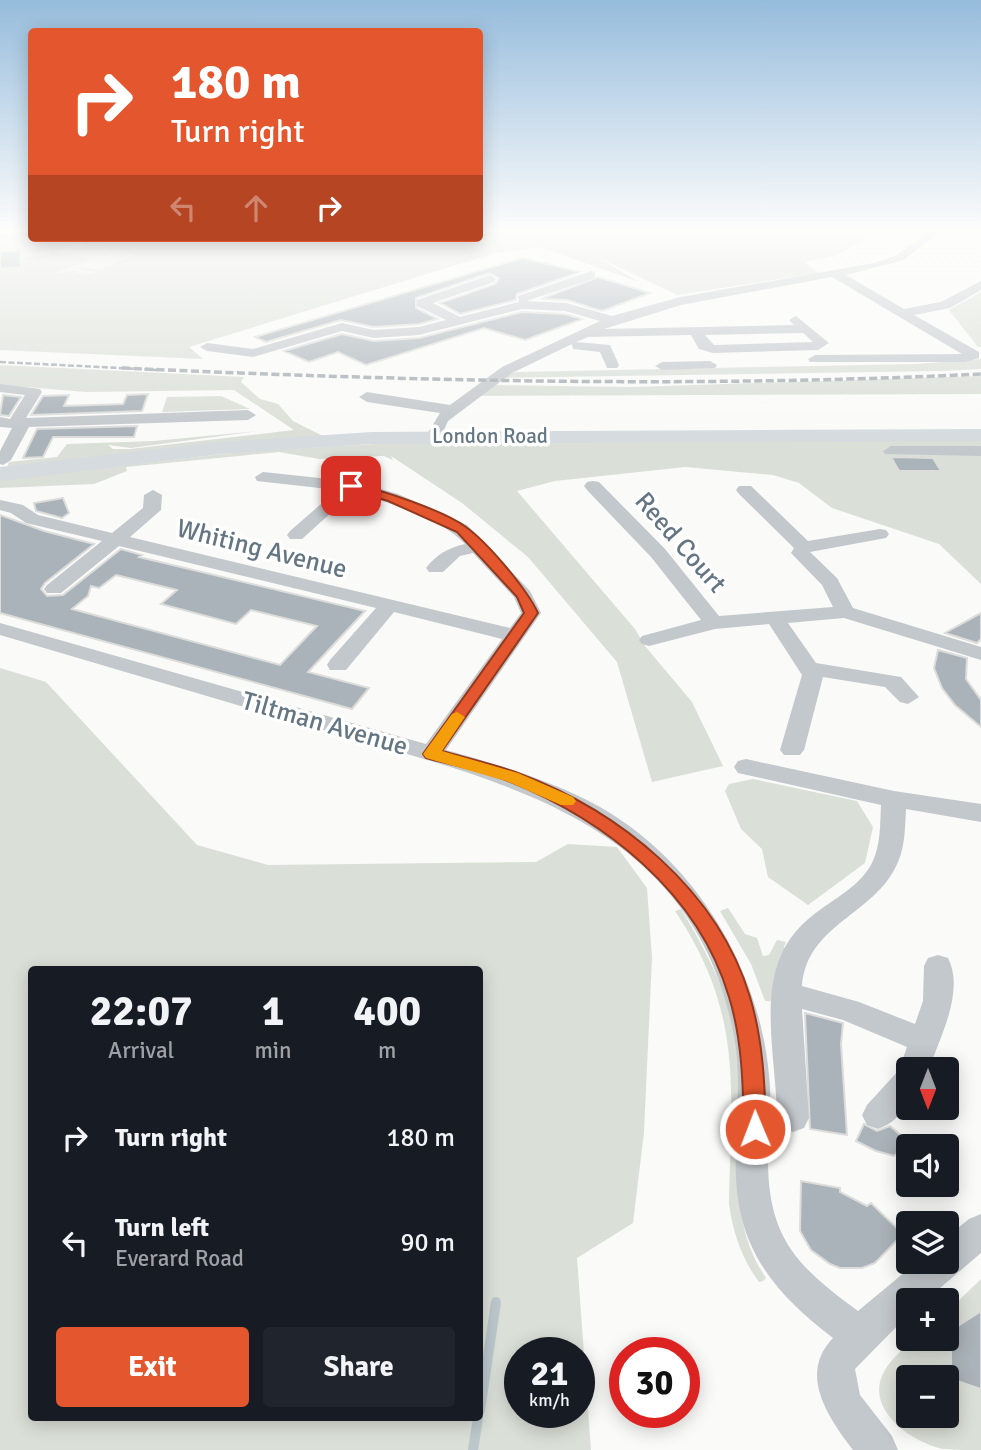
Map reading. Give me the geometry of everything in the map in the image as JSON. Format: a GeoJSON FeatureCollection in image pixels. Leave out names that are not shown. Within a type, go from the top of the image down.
{"type":"FeatureCollection","features":[{"type":"Feature","properties":{"kind":"main road","name":"London Road"},"geometry":{"type":"LineString","coordinates":[[1,467],[259,445],[433,436],[981,435]]}},
{"type":"Feature","properties":{"kind":"street"},"geometry":{"type":"LineString","coordinates":[[431,300],[422,303],[460,322]]}},
{"type":"Feature","properties":{"kind":"street"},"geometry":{"type":"LineString","coordinates":[[522,305],[523,300]]}},
{"type":"Feature","properties":{"kind":"street"},"geometry":{"type":"LineString","coordinates":[[433,436],[436,424],[507,370],[612,320],[684,300]]}},
{"type":"Feature","properties":{"kind":"street"},"geometry":{"type":"LineString","coordinates":[[815,359],[973,356],[974,353],[879,300]]}},
{"type":"Feature","properties":{"kind":"street"},"geometry":{"type":"LineString","coordinates":[[902,313],[945,305],[955,300]]}},
{"type":"Feature","properties":{"kind":"street"},"geometry":{"type":"LineString","coordinates":[[207,347],[253,353],[346,324],[360,333],[388,334],[460,322],[499,309],[522,305],[566,307],[612,320]]}},
{"type":"Feature","properties":{"kind":"street"},"geometry":{"type":"LineString","coordinates":[[585,332],[601,334],[696,331],[800,324],[822,344],[813,347],[709,348],[698,357],[706,365],[662,366]]}},
{"type":"Feature","properties":{"kind":"street"},"geometry":{"type":"LineString","coordinates":[[696,331],[709,348]]}},
{"type":"Feature","properties":{"kind":"street"},"geometry":{"type":"LineString","coordinates":[[563,343],[604,345],[612,365]]}},
{"type":"Feature","properties":{"kind":"street"},"geometry":{"type":"LineString","coordinates":[[0,388],[35,392],[12,422],[1,467]]}},
{"type":"Feature","properties":{"kind":"street"},"geometry":{"type":"LineString","coordinates":[[367,397],[453,410]]}},
{"type":"Feature","properties":{"kind":"street"},"geometry":{"type":"LineString","coordinates":[[12,422],[248,415]]}},
{"type":"Feature","properties":{"kind":"street"},"geometry":{"type":"LineString","coordinates":[[891,451],[951,458],[981,451]]}},
{"type":"Feature","properties":{"kind":"street"},"geometry":{"type":"LineString","coordinates":[[263,477],[351,486],[392,498],[461,529],[523,595],[531,613],[431,754]]}},
{"type":"Feature","properties":{"kind":"street"},"geometry":{"type":"LineString","coordinates":[[296,536],[351,486]]}},
{"type":"Feature","properties":{"kind":"street","name":"Reed Court"},"geometry":{"type":"LineString","coordinates":[[593,486],[658,553],[715,623],[845,612]]}},
{"type":"Feature","properties":{"kind":"street"},"geometry":{"type":"LineString","coordinates":[[54,589],[152,510],[153,495]]}},
{"type":"Feature","properties":{"kind":"street"},"geometry":{"type":"LineString","coordinates":[[744,498],[804,547],[880,534]]}},
{"type":"Feature","properties":{"kind":"street","name":"Whiting Avenue"},"geometry":{"type":"LineString","coordinates":[[0,505],[8,505],[32,519],[513,635]]}},
{"type":"Feature","properties":{"kind":"street"},"geometry":{"type":"LineString","coordinates":[[436,568],[453,552],[478,546]]}},
{"type":"Feature","properties":{"kind":"street"},"geometry":{"type":"LineString","coordinates":[[804,547],[800,554],[830,582],[845,612],[981,654]]}},
{"type":"Feature","properties":{"kind":"street"},"geometry":{"type":"LineString","coordinates":[[338,665],[389,606]]}},
{"type":"Feature","properties":{"kind":"street"},"geometry":{"type":"LineString","coordinates":[[774,617],[811,670],[812,679],[792,750]]}},
{"type":"Feature","properties":{"kind":"street"},"geometry":{"type":"LineString","coordinates":[[649,639],[715,623]]}},
{"type":"Feature","properties":{"kind":"street","name":"Tiltman Avenue"},"geometry":{"type":"LineString","coordinates":[[6,633],[512,777],[594,815],[653,861],[704,923],[730,971],[747,1024],[754,1074],[753,1200],[762,1235],[784,1270],[828,1312],[860,1335]]}},
{"type":"Feature","properties":{"kind":"street"},"geometry":{"type":"LineString","coordinates":[[811,670],[893,682],[908,697]]}},
{"type":"Feature","properties":{"kind":"street"},"geometry":{"type":"LineString","coordinates":[[746,767],[894,799],[981,813]]}},
{"type":"Feature","properties":{"kind":"street"},"geometry":{"type":"LineString","coordinates":[[793,1118],[790,965],[803,939],[822,917],[853,898],[881,872],[891,841],[894,799]]}},
{"type":"Feature","properties":{"kind":"street"},"geometry":{"type":"LineString","coordinates":[[917,1057],[938,1001],[938,966]]}},
{"type":"Feature","properties":{"kind":"street"},"geometry":{"type":"LineString","coordinates":[[789,994],[849,1010],[922,1040]]}},
{"type":"Feature","properties":{"kind":"street"},"geometry":{"type":"LineString","coordinates":[[878,1115],[896,1094]]}},
{"type":"Feature","properties":{"kind":"street"},"geometry":{"type":"LineString","coordinates":[[878,1450],[842,1404],[835,1363],[860,1335],[981,1231]]}},
{"type":"Feature","properties":{"kind":"shaded area"},"geometry":{"type":"Polygon","coordinates":[[[0,300],[343,300],[189,347],[203,359],[0,350],[0,300]]]}},
{"type":"Feature","properties":{"kind":"shaded area"},"geometry":{"type":"Polygon","coordinates":[[[967,300],[981,300],[981,347],[978,347],[949,310],[967,300]]]}},
{"type":"Feature","properties":{"kind":"shaded area"},"geometry":{"type":"Polygon","coordinates":[[[981,359],[981,369],[944,371],[495,378],[516,372],[917,364],[981,359]]]}},
{"type":"Feature","properties":{"kind":"shaded area"},"geometry":{"type":"Polygon","coordinates":[[[0,365],[244,377],[241,382],[260,399],[278,404],[293,421],[323,436],[7,468],[9,462],[57,457],[67,444],[154,441],[258,431],[131,448],[108,445],[113,449],[130,449],[294,430],[234,390],[86,392],[0,385],[0,365]]]}},
{"type":"Feature","properties":{"kind":"shaded area"},"geometry":{"type":"Polygon","coordinates":[[[981,376],[981,394],[471,396],[486,385],[632,387],[981,376]]]}},
{"type":"Feature","properties":{"kind":"shaded area"},"geometry":{"type":"Polygon","coordinates":[[[221,396],[250,409],[162,412],[167,397],[221,396]]]}},
{"type":"Feature","properties":{"kind":"shaded area"},"geometry":{"type":"Polygon","coordinates":[[[981,438],[981,584],[939,544],[832,508],[799,483],[773,475],[685,467],[555,481],[517,491],[635,629],[645,646],[692,702],[723,766],[652,782],[617,662],[528,557],[462,503],[391,456],[393,460],[384,456],[319,459],[279,452],[126,467],[127,471],[94,484],[0,488],[0,480],[248,451],[412,442],[981,438]]]}},
{"type":"Feature","properties":{"kind":"shaded area"},"geometry":{"type":"Polygon","coordinates":[[[0,668],[46,682],[197,845],[268,865],[536,862],[568,844],[617,847],[647,888],[652,958],[644,1132],[633,1223],[577,1258],[583,1337],[504,1337],[504,1428],[589,1428],[591,1450],[0,1450],[0,668]]]}},
{"type":"Feature","properties":{"kind":"shaded area"},"geometry":{"type":"Polygon","coordinates":[[[753,779],[857,801],[873,827],[865,863],[808,905],[768,877],[762,849],[741,829],[725,791],[729,784],[753,779]]]}},
{"type":"Feature","properties":{"kind":"shaded area"},"geometry":{"type":"Polygon","coordinates":[[[728,908],[745,934],[757,938],[763,956],[769,955],[777,940],[786,942],[784,947],[789,952],[783,1002],[765,1001],[751,964],[720,911],[728,908]]]}},
{"type":"Feature","properties":{"kind":"shaded area"},"geometry":{"type":"Polygon","coordinates":[[[681,909],[720,983],[733,1022],[740,1063],[740,1200],[752,1253],[766,1278],[759,1282],[739,1245],[729,1204],[731,1087],[723,1018],[713,984],[697,948],[675,911],[681,909]]]}},
{"type":"Feature","properties":{"kind":"shaded area"},"geometry":{"type":"Polygon","coordinates":[[[981,1279],[981,1450],[943,1449],[917,1439],[901,1428],[959,1428],[959,1365],[896,1365],[896,1424],[893,1421],[880,1397],[880,1384],[894,1357],[901,1351],[959,1351],[959,1300],[981,1279]]]}},
{"type":"Feature","properties":{"kind":"building"},"geometry":{"type":"Polygon","coordinates":[[[382,300],[416,300],[416,308],[438,319],[419,324],[374,327],[341,320],[266,342],[255,337],[382,300]]]}},
{"type":"Feature","properties":{"kind":"building"},"geometry":{"type":"Polygon","coordinates":[[[450,300],[516,300],[460,314],[440,303],[450,300]]]}},
{"type":"Feature","properties":{"kind":"building"},"geometry":{"type":"Polygon","coordinates":[[[558,300],[632,300],[602,311],[558,300]]]}},
{"type":"Feature","properties":{"kind":"building"},"geometry":{"type":"Polygon","coordinates":[[[522,312],[565,314],[582,319],[525,340],[484,328],[366,365],[338,352],[309,362],[284,351],[342,334],[374,341],[419,338],[522,312]]]}},
{"type":"Feature","properties":{"kind":"building"},"geometry":{"type":"Polygon","coordinates":[[[148,394],[142,411],[31,415],[43,396],[69,395],[64,406],[123,404],[127,395],[148,394]]]}},
{"type":"Feature","properties":{"kind":"building"},"geometry":{"type":"Polygon","coordinates":[[[3,395],[21,397],[9,416],[0,415],[3,395]]]}},
{"type":"Feature","properties":{"kind":"building"},"geometry":{"type":"Polygon","coordinates":[[[137,426],[134,437],[53,437],[43,457],[23,458],[37,429],[137,426]]]}},
{"type":"Feature","properties":{"kind":"building"},"geometry":{"type":"Polygon","coordinates":[[[891,457],[933,458],[941,471],[899,471],[891,457]]]}},
{"type":"Feature","properties":{"kind":"building"},"geometry":{"type":"Polygon","coordinates":[[[63,498],[69,513],[62,518],[36,511],[34,503],[63,498]]]}},
{"type":"Feature","properties":{"kind":"building"},"geometry":{"type":"Polygon","coordinates":[[[0,515],[44,531],[94,544],[45,583],[41,589],[47,596],[63,595],[121,549],[142,555],[139,557],[365,611],[308,672],[369,688],[352,709],[0,613],[0,515]],[[116,575],[99,588],[91,586],[88,596],[72,609],[280,665],[317,626],[251,610],[236,624],[161,604],[177,590],[116,575]]]}},
{"type":"Feature","properties":{"kind":"building"},"geometry":{"type":"Polygon","coordinates":[[[981,613],[981,639],[977,643],[945,633],[981,613]]]}},
{"type":"Feature","properties":{"kind":"building"},"geometry":{"type":"Polygon","coordinates":[[[938,650],[967,658],[966,679],[981,700],[981,727],[955,705],[942,688],[934,668],[938,650]]]}},
{"type":"Feature","properties":{"kind":"building"},"geometry":{"type":"Polygon","coordinates":[[[805,1013],[843,1023],[841,1044],[847,1135],[810,1129],[805,1013]]]}},
{"type":"Feature","properties":{"kind":"building"},"geometry":{"type":"Polygon","coordinates":[[[864,1124],[877,1131],[890,1126],[899,1134],[896,1134],[894,1156],[856,1141],[864,1124]]]}},
{"type":"Feature","properties":{"kind":"building"},"geometry":{"type":"Polygon","coordinates":[[[801,1181],[840,1188],[840,1192],[867,1206],[871,1203],[896,1227],[896,1241],[875,1263],[862,1268],[840,1268],[811,1250],[800,1231],[801,1181]]]}},
{"type":"Feature","properties":{"kind":"building"},"geometry":{"type":"Polygon","coordinates":[[[981,1311],[981,1389],[959,1382],[959,1365],[951,1365],[951,1351],[959,1351],[959,1325],[981,1311]]]}},
{"type":"Feature","properties":{"kind":"waterway"},"geometry":{"type":"LineString","coordinates":[[483,1390],[496,1302]]}},
{"type":"Feature","properties":{"kind":"waterway"},"geometry":{"type":"LineString","coordinates":[[473,1450],[478,1421]]}},
{"type":"Feature","properties":{"kind":"railway"},"geometry":{"type":"LineString","coordinates":[[0,362],[160,370]]}},
{"type":"Feature","properties":{"kind":"railway"},"geometry":{"type":"LineString","coordinates":[[122,368],[444,379],[659,382],[981,374]]}},
{"type":"Feature","properties":{"kind":"slow traffic"},"geometry":{"type":"LineString","coordinates":[[457,717],[431,754],[512,777],[567,801]]}},
{"type":"Feature","properties":{"kind":"route"},"geometry":{"type":"LineString","coordinates":[[351,486],[392,498],[461,529],[523,595],[531,613],[431,754],[512,777],[594,815],[653,861],[688,901],[716,943],[740,997],[754,1074],[755,1129]]}}]}
